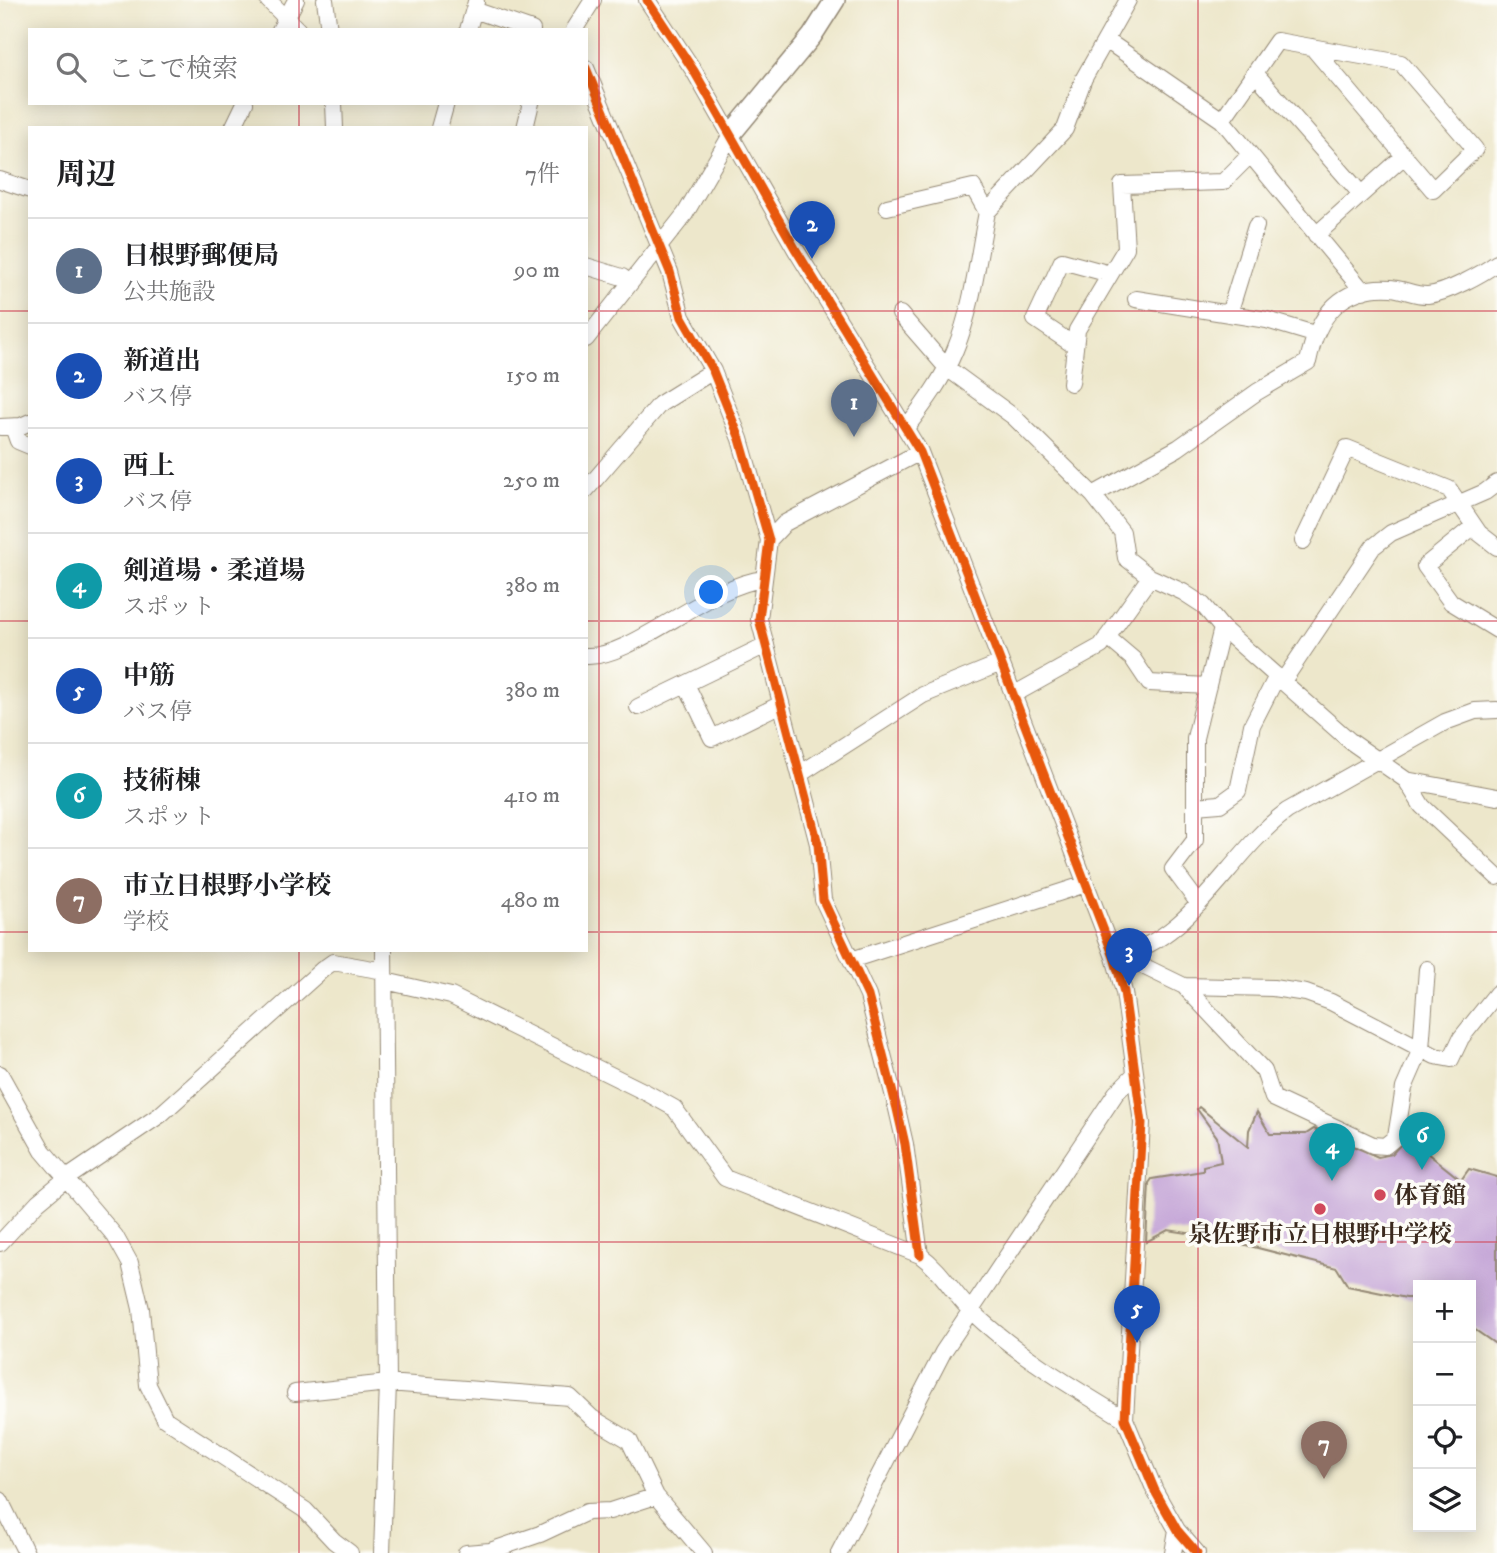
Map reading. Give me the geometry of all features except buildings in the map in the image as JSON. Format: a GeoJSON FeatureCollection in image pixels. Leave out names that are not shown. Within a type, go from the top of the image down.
{"type":"FeatureCollection","features":[{"type":"Feature","properties":{"kind":"street"},"geometry":{"type":"LineString","coordinates":[[268,0],[283,24],[296,0]]}},
{"type":"Feature","properties":{"kind":"street"},"geometry":{"type":"LineString","coordinates":[[325,0],[330,28]]}},
{"type":"Feature","properties":{"kind":"street"},"geometry":{"type":"LineString","coordinates":[[575,28],[593,0]]}},
{"type":"Feature","properties":{"kind":"street"},"geometry":{"type":"LineString","coordinates":[[647,0],[732,133],[796,250],[919,452],[1086,884],[1121,955],[1142,1123],[1125,1419],[1145,1470],[1177,1530],[1197,1553]]}},
{"type":"Feature","properties":{"kind":"street"},"geometry":{"type":"LineString","coordinates":[[906,428],[947,368],[966,315],[987,212],[1065,130],[1084,78],[1128,0]]}},
{"type":"Feature","properties":{"kind":"street"},"geometry":{"type":"LineString","coordinates":[[588,336],[685,214],[732,133],[827,4]]}},
{"type":"Feature","properties":{"kind":"street"},"geometry":{"type":"LineString","coordinates":[[469,28],[475,5],[527,28]]}},
{"type":"Feature","properties":{"kind":"street"},"geometry":{"type":"LineString","coordinates":[[1106,40],[1222,120],[1363,291]]}},
{"type":"Feature","properties":{"kind":"street"},"geometry":{"type":"LineString","coordinates":[[1222,120],[1277,41],[1312,47],[1401,63],[1475,149],[1433,190],[1312,47]]}},
{"type":"Feature","properties":{"kind":"street"},"geometry":{"type":"LineString","coordinates":[[588,73],[670,272],[682,317],[713,371],[740,439],[769,540],[759,619],[818,844],[823,900],[868,996],[905,1144],[920,1255]]}},
{"type":"Feature","properties":{"kind":"street"},"geometry":{"type":"LineString","coordinates":[[1255,73],[1362,194]]}},
{"type":"Feature","properties":{"kind":"street"},"geometry":{"type":"LineString","coordinates":[[234,126],[244,105]]}},
{"type":"Feature","properties":{"kind":"street"},"geometry":{"type":"LineString","coordinates":[[334,105],[335,126]]}},
{"type":"Feature","properties":{"kind":"street"},"geometry":{"type":"LineString","coordinates":[[440,126],[445,105]]}},
{"type":"Feature","properties":{"kind":"street"},"geometry":{"type":"LineString","coordinates":[[525,126],[531,105]]}},
{"type":"Feature","properties":{"kind":"street"},"geometry":{"type":"LineString","coordinates":[[1071,383],[1077,330],[1126,248],[1122,185],[1223,182],[1250,155]]}},
{"type":"Feature","properties":{"kind":"street"},"geometry":{"type":"LineString","coordinates":[[1316,235],[1404,156]]}},
{"type":"Feature","properties":{"kind":"street"},"geometry":{"type":"LineString","coordinates":[[0,180],[28,189]]}},
{"type":"Feature","properties":{"kind":"street"},"geometry":{"type":"LineString","coordinates":[[887,207],[973,187],[987,212]]}},
{"type":"Feature","properties":{"kind":"street"},"geometry":{"type":"LineString","coordinates":[[1229,314],[1256,226]]}},
{"type":"Feature","properties":{"kind":"street"},"geometry":{"type":"LineString","coordinates":[[1075,345],[1035,319],[1062,261],[1110,274]]}},
{"type":"Feature","properties":{"kind":"street"},"geometry":{"type":"LineString","coordinates":[[1093,495],[1178,448],[1257,392],[1308,362],[1314,334],[1335,303],[1363,291],[1390,288],[1429,295],[1481,274],[1497,263]]}},
{"type":"Feature","properties":{"kind":"street"},"geometry":{"type":"LineString","coordinates":[[588,267],[622,277],[629,282]]}},
{"type":"Feature","properties":{"kind":"street"},"geometry":{"type":"LineString","coordinates":[[1136,299],[1267,320],[1314,334]]}},
{"type":"Feature","properties":{"kind":"street"},"geometry":{"type":"LineString","coordinates":[[900,314],[947,368],[1014,417],[1093,495],[1122,532],[1126,558],[1150,577],[1183,592],[1203,605],[1222,628],[1350,741],[1406,780],[1422,806],[1497,877]]}},
{"type":"Feature","properties":{"kind":"street"},"geometry":{"type":"LineString","coordinates":[[588,488],[660,404],[713,371]]}},
{"type":"Feature","properties":{"kind":"street"},"geometry":{"type":"LineString","coordinates":[[28,422],[7,427],[18,441],[28,445]]}},
{"type":"Feature","properties":{"kind":"street"},"geometry":{"type":"LineString","coordinates":[[1303,541],[1346,448],[1449,489],[1474,526],[1497,547]]}},
{"type":"Feature","properties":{"kind":"street"},"geometry":{"type":"LineString","coordinates":[[769,540],[785,523],[919,452]]}},
{"type":"Feature","properties":{"kind":"street"},"geometry":{"type":"LineString","coordinates":[[1195,806],[1220,804],[1238,791],[1252,725],[1280,679],[1373,547],[1391,533],[1485,492],[1497,483]]}},
{"type":"Feature","properties":{"kind":"street"},"geometry":{"type":"LineString","coordinates":[[1474,526],[1425,566],[1451,602],[1497,630]]}},
{"type":"Feature","properties":{"kind":"street"},"geometry":{"type":"LineString","coordinates":[[1013,695],[1101,646],[1150,577]]}},
{"type":"Feature","properties":{"kind":"street"},"geometry":{"type":"LineString","coordinates":[[588,656],[615,650],[724,591],[764,579]]}},
{"type":"Feature","properties":{"kind":"street"},"geometry":{"type":"LineString","coordinates":[[1199,904],[1173,869],[1195,839],[1195,738],[1222,628]]}},
{"type":"Feature","properties":{"kind":"street"},"geometry":{"type":"LineString","coordinates":[[1107,637],[1133,659],[1149,683],[1208,686]]}},
{"type":"Feature","properties":{"kind":"street"},"geometry":{"type":"LineString","coordinates":[[638,707],[766,645]]}},
{"type":"Feature","properties":{"kind":"street"},"geometry":{"type":"LineString","coordinates":[[800,774],[923,695],[1001,663]]}},
{"type":"Feature","properties":{"kind":"street"},"geometry":{"type":"LineString","coordinates":[[686,684],[712,738],[782,704]]}},
{"type":"Feature","properties":{"kind":"street"},"geometry":{"type":"LineString","coordinates":[[1121,955],[1189,916],[1268,825],[1287,811],[1444,722],[1475,711],[1497,710]]}},
{"type":"Feature","properties":{"kind":"street"},"geometry":{"type":"LineString","coordinates":[[1406,780],[1497,797]]}},
{"type":"Feature","properties":{"kind":"street"},"geometry":{"type":"LineString","coordinates":[[851,960],[1086,884]]}},
{"type":"Feature","properties":{"kind":"street"},"geometry":{"type":"LineString","coordinates":[[382,1553],[388,1383],[384,952]]}},
{"type":"Feature","properties":{"kind":"street"},"geometry":{"type":"LineString","coordinates":[[1121,955],[1184,986],[1264,1071],[1273,1098],[1373,1145],[1385,1146],[1395,1137],[1404,1088],[1422,1049],[1427,969]]}},
{"type":"Feature","properties":{"kind":"street"},"geometry":{"type":"LineString","coordinates":[[0,1243],[38,1202],[67,1178],[160,1115],[333,962],[451,996],[674,1108],[725,1178],[920,1255],[933,1265],[971,1310],[1049,1373],[1125,1419]]}},
{"type":"Feature","properties":{"kind":"street"},"geometry":{"type":"LineString","coordinates":[[1184,986],[1273,988],[1306,993],[1331,1002],[1422,1049],[1451,1059],[1461,1038],[1497,993]]}},
{"type":"Feature","properties":{"kind":"street"},"geometry":{"type":"LineString","coordinates":[[0,1074],[25,1124],[43,1151],[115,1236],[130,1263],[141,1309],[148,1385],[165,1419],[305,1510],[334,1541],[350,1553]]}},
{"type":"Feature","properties":{"kind":"street"},"geometry":{"type":"LineString","coordinates":[[839,1553],[943,1352],[1116,1093],[1134,1075]]}},
{"type":"Feature","properties":{"kind":"street"},"geometry":{"type":"LineString","coordinates":[[295,1393],[388,1383],[570,1397],[592,1418],[629,1440],[656,1496],[704,1553]]}},
{"type":"Feature","properties":{"kind":"street"},"geometry":{"type":"LineString","coordinates":[[466,1553],[490,1551],[540,1534],[587,1512],[610,1511],[656,1496]]}},
{"type":"Feature","properties":{"kind":"street"},"geometry":{"type":"LineString","coordinates":[[0,1500],[26,1553]]}},
{"type":"Feature","properties":{"kind":"street"},"geometry":{"type":"LineString","coordinates":[[0,1525],[19,1538]]}},
{"type":"Feature","properties":{"kind":"street"},"geometry":{"type":"LineString","coordinates":[[1173,1553],[1177,1530]]}},
{"type":"Feature","properties":{"kind":"cycle path"},"geometry":{"type":"LineString","coordinates":[[647,0],[694,71],[796,250],[920,452],[1114,957],[1124,992],[1142,1123],[1125,1419],[1155,1491],[1177,1530],[1197,1553]]}},
{"type":"Feature","properties":{"kind":"cycle path"},"geometry":{"type":"LineString","coordinates":[[588,73],[670,272],[682,317],[713,371],[740,439],[769,540],[759,619],[818,844],[823,900],[868,996],[897,1109],[905,1144],[920,1255]]}},
{"type":"Feature","properties":{"kind":"place","name":"新道出"},"geometry":{"type":"Point","coordinates":[812,259]}},
{"type":"Feature","properties":{"kind":"place","name":"日根野郵便局"},"geometry":{"type":"Point","coordinates":[854,437]}},
{"type":"Feature","properties":{"kind":"place","name":"西上"},"geometry":{"type":"Point","coordinates":[1129,986]}},
{"type":"Feature","properties":{"kind":"place","name":"技術棟"},"geometry":{"type":"Point","coordinates":[1422,1170]}},
{"type":"Feature","properties":{"kind":"place","name":"剣道場・柔道場"},"geometry":{"type":"Point","coordinates":[1332,1181]}},
{"type":"Feature","properties":{"kind":"place","name":"体育館"},"geometry":{"type":"Point","coordinates":[1380,1195]}},
{"type":"Feature","properties":{"kind":"place","name":"泉佐野市立日根野中学校"},"geometry":{"type":"Point","coordinates":[1320,1209]}},
{"type":"Feature","properties":{"kind":"place","name":"中筋"},"geometry":{"type":"Point","coordinates":[1137,1343]}},
{"type":"Feature","properties":{"kind":"place","name":"市立日根野小学校"},"geometry":{"type":"Point","coordinates":[1324,1479]}}]}
